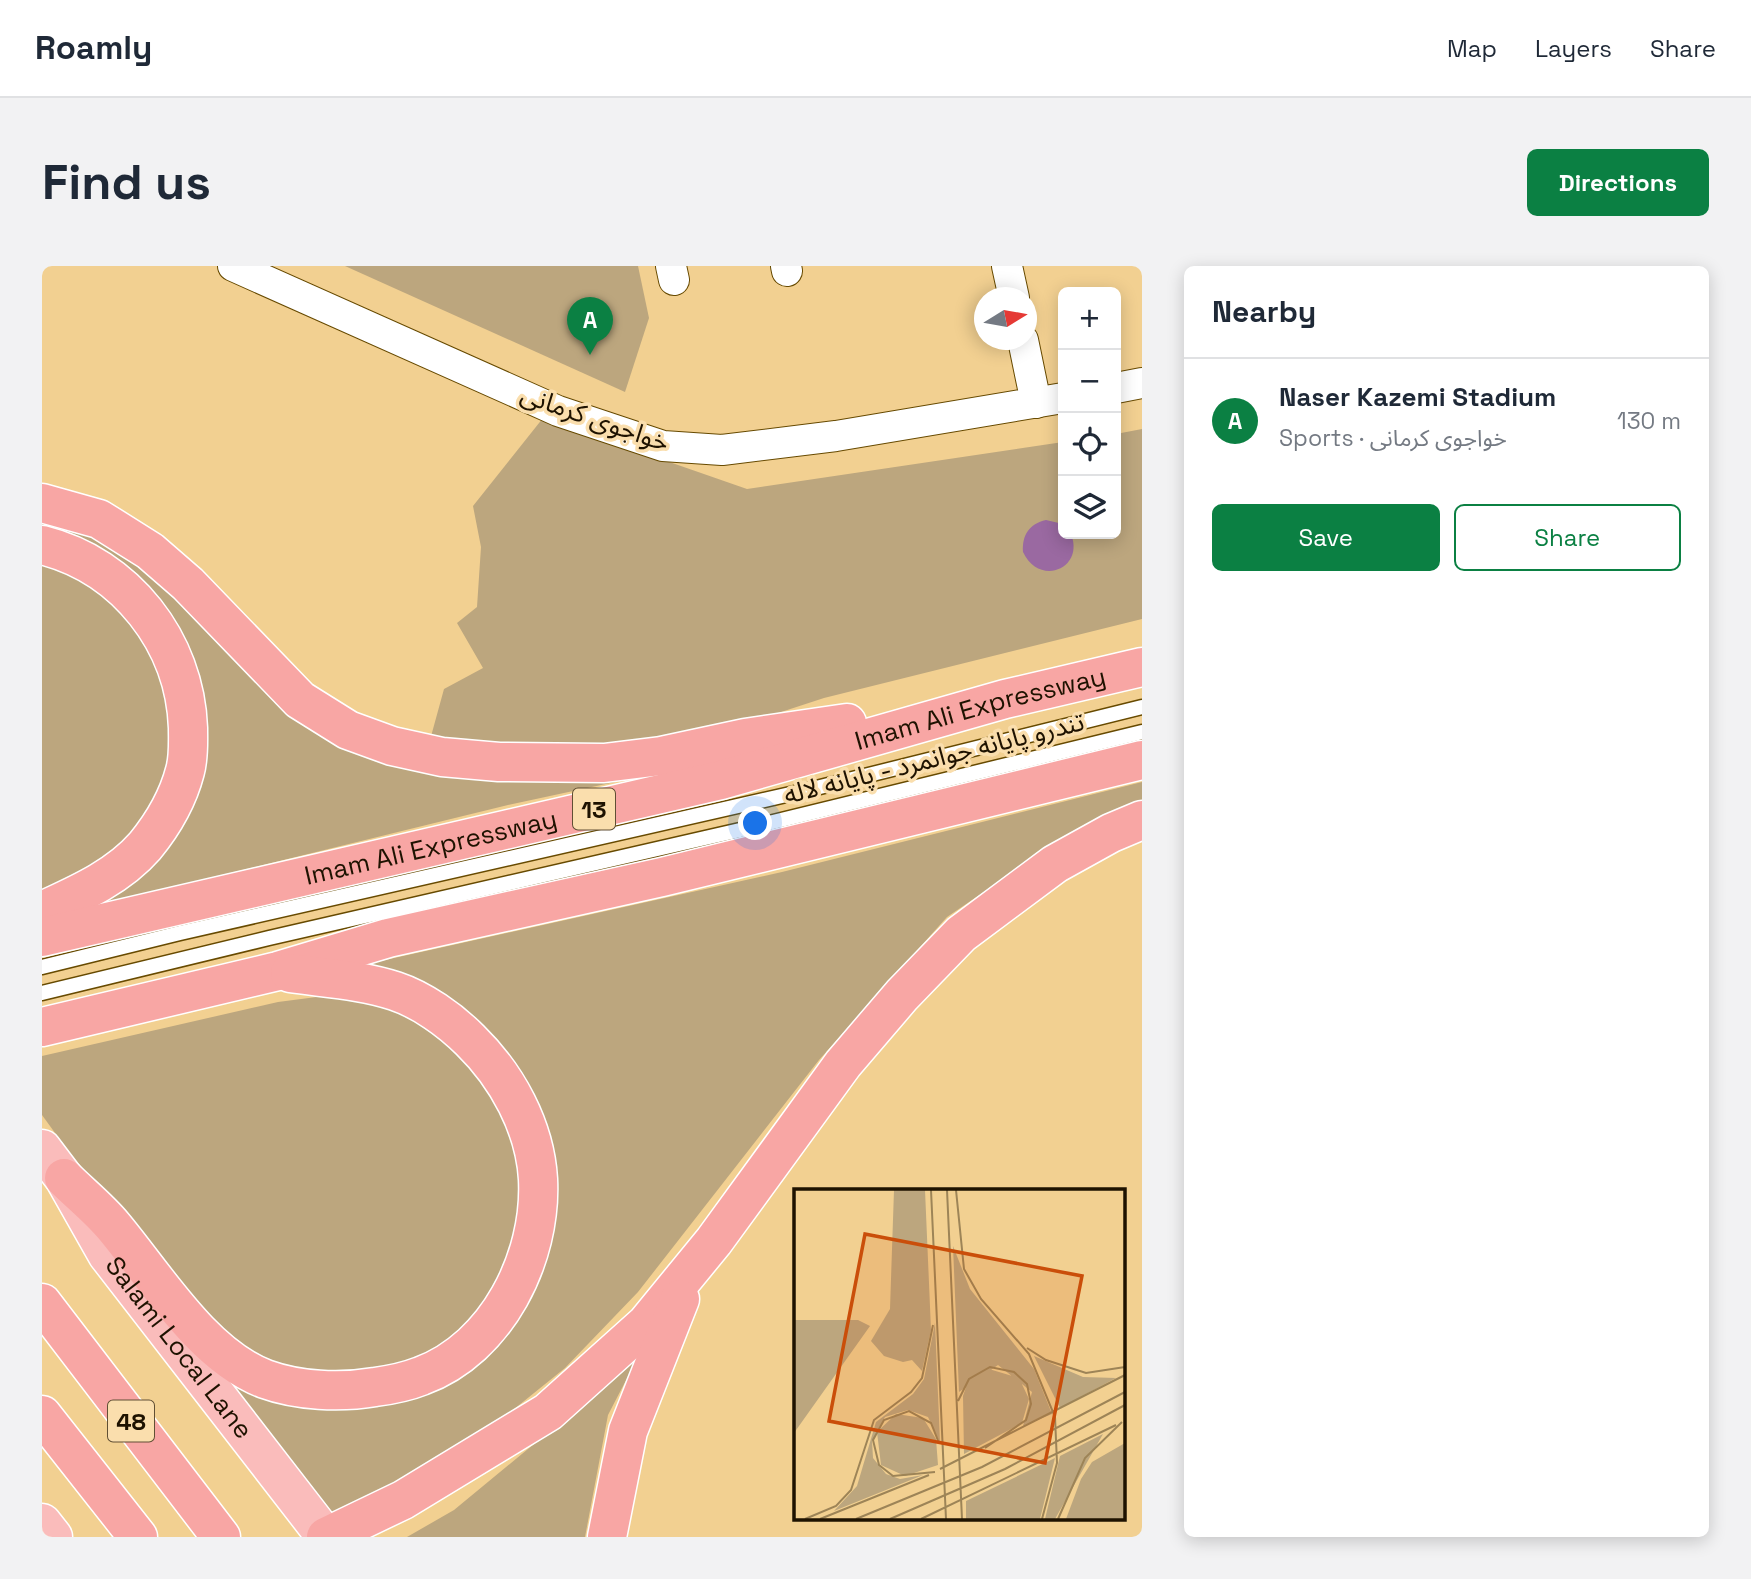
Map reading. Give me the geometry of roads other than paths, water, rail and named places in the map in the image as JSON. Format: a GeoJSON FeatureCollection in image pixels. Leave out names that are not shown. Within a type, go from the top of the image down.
{"type":"FeatureCollection","features":[{"type":"Feature","properties":{"kind":"highway"},"geometry":{"type":"LineString","coordinates":[[42,503],[99,519],[150,551],[188,584],[300,701],[348,730],[392,746],[442,757],[499,762],[604,762],[661,756],[745,738],[1005,699]]}},
{"type":"Feature","properties":{"kind":"highway"},"geometry":{"type":"LineString","coordinates":[[42,545],[69,554],[111,577],[146,612],[172,654],[180,677],[187,708],[188,740],[186,769],[175,799],[145,846],[121,869],[91,888],[42,911]]}},
{"type":"Feature","properties":{"kind":"highway","name":"Imam Ali Expressway"},"geometry":{"type":"LineString","coordinates":[[42,937],[722,780],[1005,699],[1142,667]]}},
{"type":"Feature","properties":{"kind":"highway"},"geometry":{"type":"LineString","coordinates":[[49,1014],[278,971],[388,938],[662,877],[1142,760]]}},
{"type":"Feature","properties":{"kind":"highway"},"geometry":{"type":"LineString","coordinates":[[326,1537],[403,1500],[548,1412],[646,1324],[692,1268],[843,1064],[902,995],[961,934],[1055,864],[1111,833],[1142,820]]}},
{"type":"Feature","properties":{"kind":"highway"},"geometry":{"type":"LineString","coordinates":[[53,1163],[113,1225],[164,1292],[209,1341],[233,1361],[264,1379],[327,1390],[361,1390],[390,1385],[422,1376],[447,1363],[488,1329],[504,1306],[526,1263],[537,1210],[538,1179],[534,1150],[525,1121],[511,1092],[489,1060],[458,1028],[396,991],[278,971]]}},
{"type":"Feature","properties":{"kind":"highway"},"geometry":{"type":"LineString","coordinates":[[607,1537],[628,1431],[692,1268]]}},
{"type":"Feature","properties":{"kind":"highway","name":"48"},"geometry":{"type":"LineString","coordinates":[[42,1303],[221,1537]]}},
{"type":"Feature","properties":{"kind":"highway","name":"48"},"geometry":{"type":"LineString","coordinates":[[42,1415],[138,1537]]}},
{"type":"Feature","properties":{"kind":"main road","name":"Salami Local Lane"},"geometry":{"type":"LineString","coordinates":[[53,1163],[107,1254],[326,1537]]}},
{"type":"Feature","properties":{"kind":"main road"},"geometry":{"type":"LineString","coordinates":[[42,1523],[52,1537]]}},
{"type":"Feature","properties":{"kind":"street","name":"خواجوی کرمانی"},"geometry":{"type":"LineString","coordinates":[[233,266],[558,411],[663,446],[722,450],[836,436],[1050,400]]}},
{"type":"Feature","properties":{"kind":"street"},"geometry":{"type":"LineString","coordinates":[[1007,266],[1012,287]]}},
{"type":"Feature","properties":{"kind":"street"},"geometry":{"type":"LineString","coordinates":[[1028,350],[1050,400]]}},
{"type":"Feature","properties":{"kind":"street"},"geometry":{"type":"LineString","coordinates":[[1121,387],[1142,383]]}},
{"type":"Feature","properties":{"kind":"lane"},"geometry":{"type":"LineString","coordinates":[[42,967],[808,790],[1142,707]]}},
{"type":"Feature","properties":{"kind":"lane","name":"تندرو پایانه جوانمرد - پایانه لاله"},"geometry":{"type":"LineString","coordinates":[[49,1014],[269,938],[752,828],[1142,732]]}},
{"type":"Feature","properties":{"kind":"place","name":"Naser Kazemi Stadium"},"geometry":{"type":"Point","coordinates":[590,355]}}]}
